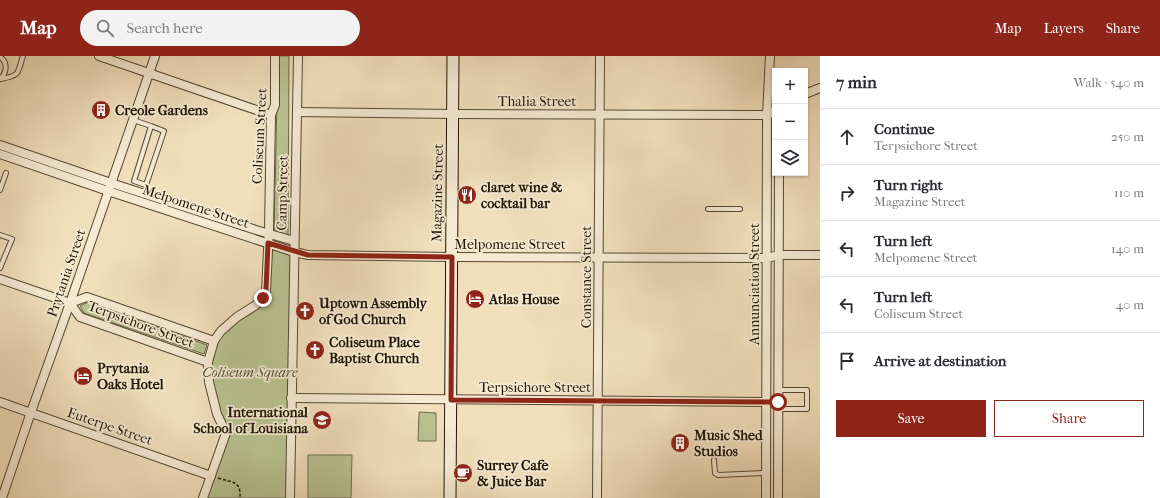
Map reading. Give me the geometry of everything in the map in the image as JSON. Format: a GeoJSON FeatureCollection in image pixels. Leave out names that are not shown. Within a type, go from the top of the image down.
{"type":"FeatureCollection","features":[{"type":"Feature","properties":{"kind":"street"},"geometry":{"type":"LineString","coordinates":[[99,56],[271,114]]}},
{"type":"Feature","properties":{"kind":"street","name":"Prytania Street"},"geometry":{"type":"LineString","coordinates":[[2,498],[155,56]]}},
{"type":"Feature","properties":{"kind":"street","name":"Coliseum Street"},"geometry":{"type":"LineString","coordinates":[[203,498],[226,433],[217,414],[209,382],[208,362],[214,341],[221,331],[236,317],[256,305],[263,298],[266,290],[269,234],[271,114],[275,105],[275,56]]}},
{"type":"Feature","properties":{"kind":"street","name":"Camp Street"},"geometry":{"type":"LineString","coordinates":[[290,498],[298,56]]}},
{"type":"Feature","properties":{"kind":"street","name":"Magazine Street"},"geometry":{"type":"LineString","coordinates":[[450,498],[453,56]]}},
{"type":"Feature","properties":{"kind":"street","name":"Constance Street"},"geometry":{"type":"LineString","coordinates":[[597,498],[600,56]]}},
{"type":"Feature","properties":{"kind":"street","name":"Annunciation Street"},"geometry":{"type":"LineString","coordinates":[[766,498],[767,258],[764,209],[770,56]]}},
{"type":"Feature","properties":{"kind":"street","name":"Annunciation Street"},"geometry":{"type":"LineString","coordinates":[[770,71],[772,79]]}},
{"type":"Feature","properties":{"kind":"street"},"geometry":{"type":"LineString","coordinates":[[808,93],[820,88]]}},
{"type":"Feature","properties":{"kind":"street","name":"Thalia Street"},"geometry":{"type":"LineString","coordinates":[[297,112],[767,116]]}},
{"type":"Feature","properties":{"kind":"street"},"geometry":{"type":"LineString","coordinates":[[767,116],[772,113]]}},
{"type":"Feature","properties":{"kind":"street","name":"Melpomene Street"},"geometry":{"type":"LineString","coordinates":[[0,145],[111,183],[294,241]]}},
{"type":"Feature","properties":{"kind":"street","name":"Melpomene Street"},"geometry":{"type":"LineString","coordinates":[[0,154],[294,252],[308,255],[599,258],[767,258],[779,255],[820,255]]}},
{"type":"Feature","properties":{"kind":"street","name":"Annunciation Street"},"geometry":{"type":"LineString","coordinates":[[778,498],[779,176]]}},
{"type":"Feature","properties":{"kind":"street","name":"Terpsichore Street"},"geometry":{"type":"LineString","coordinates":[[0,279],[70,303],[80,317],[208,362]]}},
{"type":"Feature","properties":{"kind":"street","name":"Terpsichore Street"},"geometry":{"type":"LineString","coordinates":[[70,303],[87,297],[214,341]]}},
{"type":"Feature","properties":{"kind":"street","name":"Terpsichore Street"},"geometry":{"type":"LineString","coordinates":[[291,398],[766,402],[778,406]]}},
{"type":"Feature","properties":{"kind":"street","name":"Euterpe Street"},"geometry":{"type":"LineString","coordinates":[[0,402],[211,476]]}},
{"type":"Feature","properties":{"kind":"lane"},"geometry":{"type":"LineString","coordinates":[[0,79],[12,77],[18,73],[23,56]]}},
{"type":"Feature","properties":{"kind":"lane"},"geometry":{"type":"LineString","coordinates":[[0,57],[4,60],[6,66],[3,77],[0,79]]}},
{"type":"Feature","properties":{"kind":"lane"},"geometry":{"type":"LineString","coordinates":[[133,120],[152,126],[164,131],[146,185],[134,181],[152,126]]}},
{"type":"Feature","properties":{"kind":"lane"},"geometry":{"type":"LineString","coordinates":[[0,190],[6,173]]}},
{"type":"Feature","properties":{"kind":"lane"},"geometry":{"type":"LineString","coordinates":[[708,209],[740,209]]}},
{"type":"Feature","properties":{"kind":"lane"},"geometry":{"type":"LineString","coordinates":[[0,235],[12,239],[0,268]]}},
{"type":"Feature","properties":{"kind":"lane"},"geometry":{"type":"LineString","coordinates":[[778,390],[807,390],[807,409],[778,406]]}},
{"type":"Feature","properties":{"kind":"lane"},"geometry":{"type":"LineString","coordinates":[[714,460],[715,473],[718,475],[766,473]]}},
{"type":"Feature","properties":{"kind":"path"},"geometry":{"type":"LineString","coordinates":[[211,476],[237,484],[240,490],[240,498]]}},
{"type":"Feature","properties":{"kind":"green space"},"geometry":{"type":"Polygon","coordinates":[[[278,56],[289,56],[288,234],[285,236],[274,233],[278,56]]]}},
{"type":"Feature","properties":{"kind":"green space","name":"Coliseum Square"},"geometry":{"type":"Polygon","coordinates":[[[268,243],[294,252],[290,498],[203,498],[226,433],[209,382],[214,341],[263,298],[268,243]]]}},
{"type":"Feature","properties":{"kind":"green space"},"geometry":{"type":"Polygon","coordinates":[[[88,302],[207,345],[204,354],[84,313],[80,306],[88,302]]]}},
{"type":"Feature","properties":{"kind":"green space"},"geometry":{"type":"Polygon","coordinates":[[[419,412],[436,413],[436,441],[418,441],[419,412]]]}},
{"type":"Feature","properties":{"kind":"green space"},"geometry":{"type":"Polygon","coordinates":[[[308,455],[352,455],[351,498],[308,498],[308,455]]]}},
{"type":"Feature","properties":{"kind":"place","name":"Creole Gardens"},"geometry":{"type":"Point","coordinates":[101,110]}},
{"type":"Feature","properties":{"kind":"place","name":"claret wine & cocktail bar"},"geometry":{"type":"Point","coordinates":[467,195]}},
{"type":"Feature","properties":{"kind":"place","name":"Atlas House"},"geometry":{"type":"Point","coordinates":[475,299]}},
{"type":"Feature","properties":{"kind":"place","name":"Uptown Assembly of God Church"},"geometry":{"type":"Point","coordinates":[305,311]}},
{"type":"Feature","properties":{"kind":"place","name":"Coliseum Place Baptist Church"},"geometry":{"type":"Point","coordinates":[315,350]}},
{"type":"Feature","properties":{"kind":"place","name":"Prytania Oaks Hotel"},"geometry":{"type":"Point","coordinates":[83,376]}},
{"type":"Feature","properties":{"kind":"place","name":"International School of Louisiana"},"geometry":{"type":"Point","coordinates":[322,420]}},
{"type":"Feature","properties":{"kind":"place","name":"Music Shed Studios"},"geometry":{"type":"Point","coordinates":[680,443]}},
{"type":"Feature","properties":{"kind":"place","name":"Surrey Cafe & Juice Bar"},"geometry":{"type":"Point","coordinates":[463,473]}},
{"type":"Feature","properties":{"kind":"route"},"geometry":{"type":"LineString","coordinates":[[263,298],[266,290],[268,243],[308,255],[452,257],[451,400],[778,402]]}}]}
